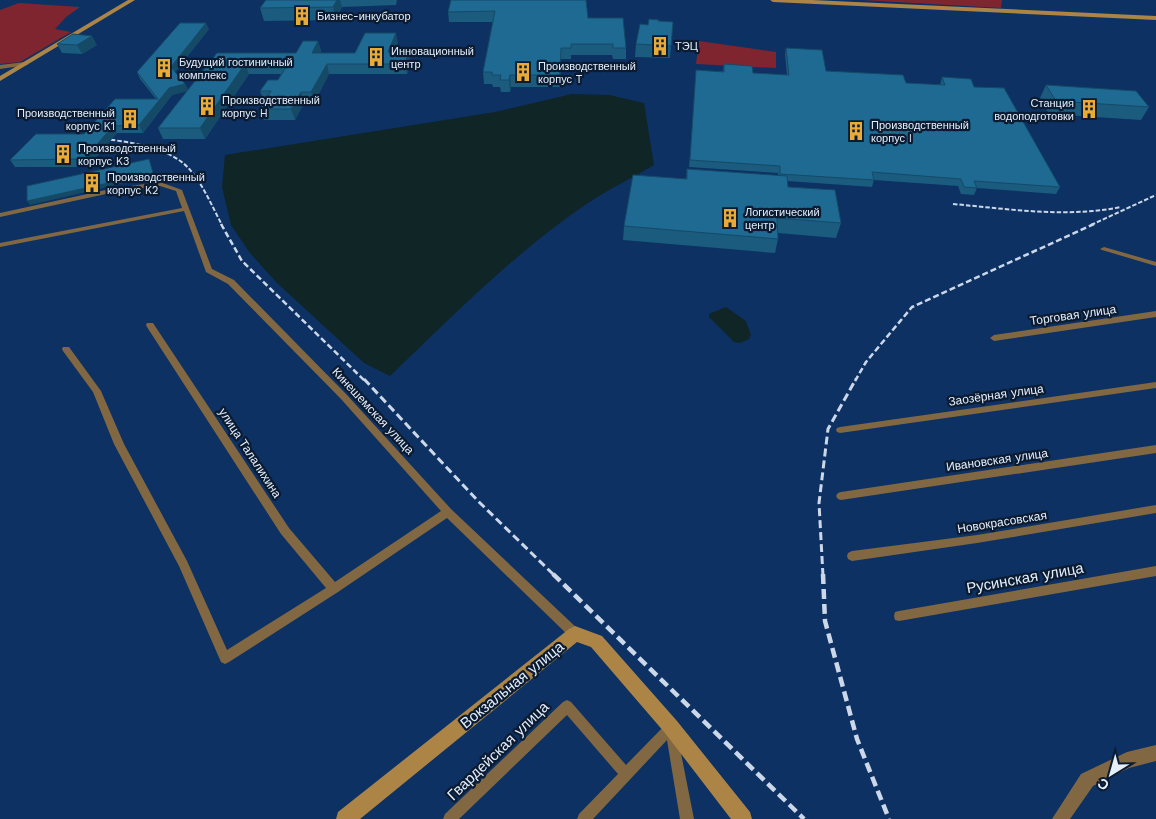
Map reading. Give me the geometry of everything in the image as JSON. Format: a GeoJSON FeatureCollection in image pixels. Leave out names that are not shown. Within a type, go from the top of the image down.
{"type":"FeatureCollection","features":[{"type":"Feature","properties":{"kind":"main road"},"geometry":{"type":"LineString","coordinates":[[0,79],[132,0]]}},
{"type":"Feature","properties":{"kind":"main road"},"geometry":{"type":"LineString","coordinates":[[774,0],[1156,18]]}},
{"type":"Feature","properties":{"kind":"main road","name":"Вокзальная улица"},"geometry":{"type":"LineString","coordinates":[[345,819],[575,634],[596,641],[671,727],[744,819]]}},
{"type":"Feature","properties":{"kind":"street"},"geometry":{"type":"LineString","coordinates":[[0,67],[25,64]]}},
{"type":"Feature","properties":{"kind":"street","name":"Кинешемская улица"},"geometry":{"type":"LineString","coordinates":[[0,215],[115,190],[160,184],[179,190],[210,270],[231,282],[344,397],[448,512],[575,634]]}},
{"type":"Feature","properties":{"kind":"street"},"geometry":{"type":"LineString","coordinates":[[0,245],[186,209]]}},
{"type":"Feature","properties":{"kind":"street"},"geometry":{"type":"LineString","coordinates":[[1104,249],[1156,264]]}},
{"type":"Feature","properties":{"kind":"street","name":"Торговая улица"},"geometry":{"type":"LineString","coordinates":[[994,338],[1156,314]]}},
{"type":"Feature","properties":{"kind":"street","name":"улица Талалихина"},"geometry":{"type":"LineString","coordinates":[[150,325],[285,531],[334,589]]}},
{"type":"Feature","properties":{"kind":"street"},"geometry":{"type":"LineString","coordinates":[[66,349],[97,392],[119,444],[183,564],[225,658],[334,589],[448,512]]}},
{"type":"Feature","properties":{"kind":"street","name":"Заозёрная улица"},"geometry":{"type":"LineString","coordinates":[[840,430],[1156,385]]}},
{"type":"Feature","properties":{"kind":"street","name":"Ивановская улица"},"geometry":{"type":"LineString","coordinates":[[841,496],[1156,449]]}},
{"type":"Feature","properties":{"kind":"street","name":"Новокрасовская"},"geometry":{"type":"LineString","coordinates":[[852,556],[977,539],[1156,509]]}},
{"type":"Feature","properties":{"kind":"street","name":"Русинская улица"},"geometry":{"type":"LineString","coordinates":[[899,616],[1156,571]]}},
{"type":"Feature","properties":{"kind":"street","name":"Гвардейская улица"},"geometry":{"type":"LineString","coordinates":[[450,819],[567,706],[626,774]]}},
{"type":"Feature","properties":{"kind":"street"},"geometry":{"type":"LineString","coordinates":[[584,819],[671,727]]}},
{"type":"Feature","properties":{"kind":"street"},"geometry":{"type":"LineString","coordinates":[[671,727],[687,819]]}},
{"type":"Feature","properties":{"kind":"street"},"geometry":{"type":"LineString","coordinates":[[1060,819],[1087,780],[1127,760],[1156,753]]}},
{"type":"Feature","properties":{"kind":"shaded area"},"geometry":{"type":"Polygon","coordinates":[[[862,0],[1002,0],[1001,8],[862,0]]]}},
{"type":"Feature","properties":{"kind":"shaded area"},"geometry":{"type":"Polygon","coordinates":[[[19,3],[80,7],[66,17],[55,29],[71,32],[20,62],[0,64],[0,10],[19,3]]]}},
{"type":"Feature","properties":{"kind":"shaded area"},"geometry":{"type":"Polygon","coordinates":[[[699,41],[776,52],[776,68],[696,64],[699,41]]]}},
{"type":"Feature","properties":{"kind":"shaded area"},"geometry":{"type":"Polygon","coordinates":[[[572,94],[609,95],[644,103],[654,165],[588,203],[535,242],[485,285],[390,376],[364,363],[277,283],[250,253],[231,225],[222,187],[225,155],[495,112],[572,94]]]}},
{"type":"Feature","properties":{"kind":"shaded area"},"geometry":{"type":"Polygon","coordinates":[[[726,307],[746,321],[751,335],[749,339],[740,343],[734,342],[709,317],[709,314],[726,307]]]}},
{"type":"Feature","properties":{"kind":"building"},"geometry":{"type":"Polygon","coordinates":[[[266,0],[337,0],[333,7],[260,8],[266,0]]]}},
{"type":"Feature","properties":{"kind":"building"},"geometry":{"type":"Polygon","coordinates":[[[451,0],[586,0],[588,18],[623,18],[626,48],[613,48],[613,44],[571,44],[571,48],[561,48],[560,75],[510,75],[509,80],[500,80],[501,75],[483,72],[495,11],[448,12],[451,0]]]}},
{"type":"Feature","properties":{"kind":"building"},"geometry":{"type":"Polygon","coordinates":[[[649,19],[673,22],[671,46],[636,44],[640,24],[648,25],[649,19]]]}},
{"type":"Feature","properties":{"kind":"building"},"geometry":{"type":"Polygon","coordinates":[[[180,23],[206,23],[171,67],[185,84],[169,88],[139,125],[113,126],[84,159],[10,160],[36,134],[84,134],[115,99],[158,99],[137,72],[180,23]]]}},
{"type":"Feature","properties":{"kind":"building"},"geometry":{"type":"Polygon","coordinates":[[[365,33],[396,33],[388,52],[409,52],[405,64],[327,64],[311,92],[301,92],[291,109],[260,109],[271,91],[260,91],[268,80],[278,80],[288,64],[245,64],[200,128],[158,128],[217,53],[296,53],[303,41],[318,41],[312,53],[355,53],[365,33]]]}},
{"type":"Feature","properties":{"kind":"building"},"geometry":{"type":"Polygon","coordinates":[[[73,34],[92,36],[77,45],[57,44],[73,34]]]}},
{"type":"Feature","properties":{"kind":"building","name":"Производственный корпус I"},"geometry":{"type":"Polygon","coordinates":[[[786,48],[822,50],[826,71],[903,75],[906,83],[945,85],[942,77],[971,79],[974,87],[1004,88],[1060,187],[974,181],[977,188],[964,187],[961,179],[872,172],[874,180],[780,174],[780,166],[690,160],[696,70],[724,72],[724,64],[752,66],[753,73],[789,75],[786,48]]]}},
{"type":"Feature","properties":{"kind":"building"},"geometry":{"type":"Polygon","coordinates":[[[1046,85],[1136,91],[1149,107],[1056,101],[1046,85]]]}},
{"type":"Feature","properties":{"kind":"building","name":"Производственный корпус K2"},"geometry":{"type":"Polygon","coordinates":[[[149,159],[153,173],[27,201],[27,186],[149,159]]]}},
{"type":"Feature","properties":{"kind":"building","name":"Логистический центр"},"geometry":{"type":"Polygon","coordinates":[[[687,169],[787,176],[788,187],[835,190],[841,223],[777,218],[778,239],[624,226],[633,175],[687,179],[687,169]]]}},
{"type":"Feature","properties":{"kind":"railway"},"geometry":{"type":"LineString","coordinates":[[98,138],[148,147],[172,156],[182,163],[200,183],[222,225]]}},
{"type":"Feature","properties":{"kind":"railway"},"geometry":{"type":"LineString","coordinates":[[1091,225],[1156,195]]}},
{"type":"Feature","properties":{"kind":"railway"},"geometry":{"type":"LineString","coordinates":[[953,204],[1058,212],[1079,212],[1121,207]]}},
{"type":"Feature","properties":{"kind":"railway"},"geometry":{"type":"LineString","coordinates":[[221,224],[242,261],[365,381]]}},
{"type":"Feature","properties":{"kind":"railway"},"geometry":{"type":"LineString","coordinates":[[855,381],[866,362],[912,307],[1094,224]]}},
{"type":"Feature","properties":{"kind":"railway"},"geometry":{"type":"LineString","coordinates":[[364,379],[478,501],[555,576]]}},
{"type":"Feature","properties":{"kind":"railway"},"geometry":{"type":"LineString","coordinates":[[823,576],[819,503],[828,429],[856,379]]}},
{"type":"Feature","properties":{"kind":"railway"},"geometry":{"type":"LineString","coordinates":[[553,574],[804,819]]}},
{"type":"Feature","properties":{"kind":"railway"},"geometry":{"type":"LineString","coordinates":[[823,574],[825,621],[857,739],[889,819]]}},
{"type":"Feature","properties":{"kind":"place","name":"Бизнес-инкубатор"},"geometry":{"type":"Point","coordinates":[302,16]}},
{"type":"Feature","properties":{"kind":"place","name":"ТЭЦ"},"geometry":{"type":"Point","coordinates":[660,46]}},
{"type":"Feature","properties":{"kind":"place","name":"Инновационный центр"},"geometry":{"type":"Point","coordinates":[376,57]}},
{"type":"Feature","properties":{"kind":"place","name":"Будущий гостиничный комплекс"},"geometry":{"type":"Point","coordinates":[164,68]}},
{"type":"Feature","properties":{"kind":"place","name":"Производственный корпус T"},"geometry":{"type":"Point","coordinates":[523,72]}},
{"type":"Feature","properties":{"kind":"place","name":"Производственный корпус H"},"geometry":{"type":"Point","coordinates":[207,106]}},
{"type":"Feature","properties":{"kind":"place","name":"Станция водоподготовки"},"geometry":{"type":"Point","coordinates":[1089,109]}},
{"type":"Feature","properties":{"kind":"place","name":"Производственный корпус K1"},"geometry":{"type":"Point","coordinates":[130,119]}},
{"type":"Feature","properties":{"kind":"place","name":"Производственный корпус I"},"geometry":{"type":"Point","coordinates":[856,131]}},
{"type":"Feature","properties":{"kind":"place","name":"Производственный корпус K3"},"geometry":{"type":"Point","coordinates":[63,154]}},
{"type":"Feature","properties":{"kind":"place","name":"Производственный корпус K2"},"geometry":{"type":"Point","coordinates":[92,183]}},
{"type":"Feature","properties":{"kind":"place","name":"Логистический центр"},"geometry":{"type":"Point","coordinates":[730,218]}}]}
